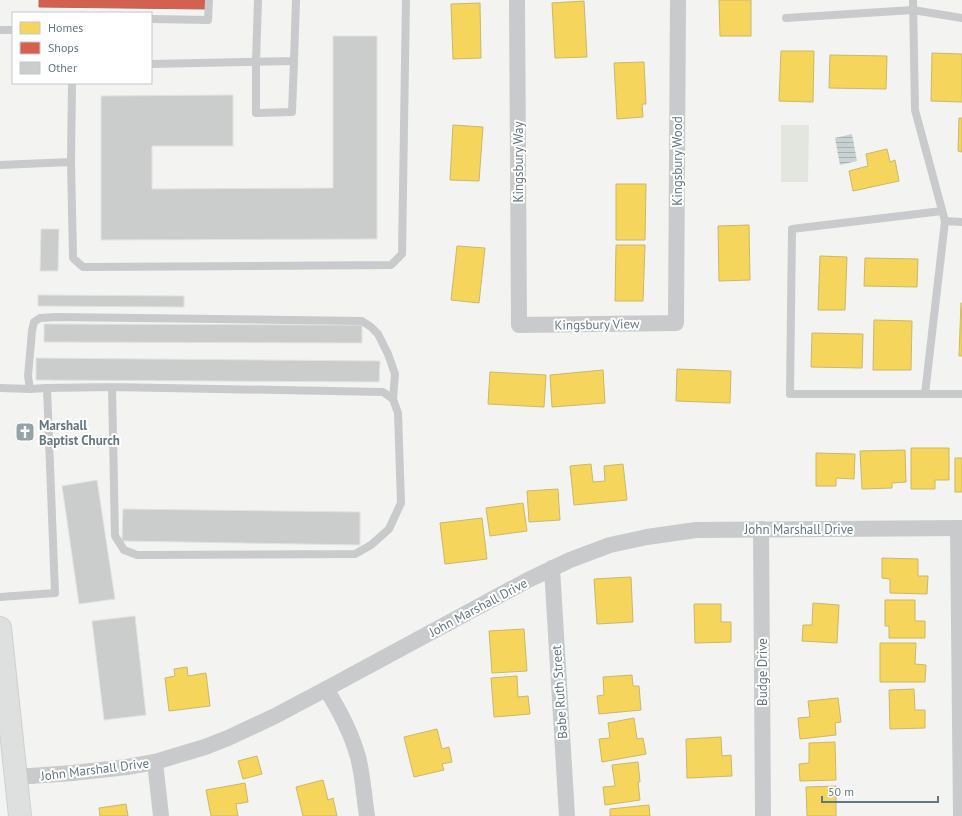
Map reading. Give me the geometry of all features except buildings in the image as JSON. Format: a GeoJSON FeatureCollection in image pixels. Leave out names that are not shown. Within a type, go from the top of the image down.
{"type":"FeatureCollection","features":[{"type":"Feature","properties":{"kind":"main road"},"geometry":{"type":"LineString","coordinates":[[0,628],[20,816]]}},
{"type":"Feature","properties":{"kind":"street","name":"Kingsbury Way"},"geometry":{"type":"LineString","coordinates":[[517,0],[519,325]]}},
{"type":"Feature","properties":{"kind":"street","name":"Kingsbury Wood"},"geometry":{"type":"LineString","coordinates":[[676,323],[678,0]]}},
{"type":"Feature","properties":{"kind":"street","name":"Kingsbury View"},"geometry":{"type":"LineString","coordinates":[[519,325],[676,323]]}},
{"type":"Feature","properties":{"kind":"street","name":"John Marshall Drive"},"geometry":{"type":"LineString","coordinates":[[16,777],[127,767],[155,762],[205,747],[272,717],[552,568],[610,546],[647,537],[696,530],[960,528]]}},
{"type":"Feature","properties":{"kind":"street"},"geometry":{"type":"LineString","coordinates":[[960,528],[961,816]]}},
{"type":"Feature","properties":{"kind":"street","name":"Budge Drive"},"geometry":{"type":"LineString","coordinates":[[761,529],[763,816]]}},
{"type":"Feature","properties":{"kind":"street","name":"Babe Ruth Street"},"geometry":{"type":"LineString","coordinates":[[552,568],[567,816]]}},
{"type":"Feature","properties":{"kind":"street"},"geometry":{"type":"LineString","coordinates":[[326,689],[347,726],[358,757],[367,816]]}},
{"type":"Feature","properties":{"kind":"street"},"geometry":{"type":"LineString","coordinates":[[155,762],[161,816]]}},
{"type":"Feature","properties":{"kind":"lane"},"geometry":{"type":"LineString","coordinates":[[152,19],[208,20],[209,0]]}},
{"type":"Feature","properties":{"kind":"lane"},"geometry":{"type":"LineString","coordinates":[[258,0],[256,113],[292,112],[296,0]]}},
{"type":"Feature","properties":{"kind":"lane"},"geometry":{"type":"LineString","coordinates":[[72,84],[71,162],[73,258],[83,267],[391,265],[402,254],[406,0]]}},
{"type":"Feature","properties":{"kind":"lane"},"geometry":{"type":"LineString","coordinates":[[913,0],[915,110],[944,221],[925,394]]}},
{"type":"Feature","properties":{"kind":"lane"},"geometry":{"type":"LineString","coordinates":[[786,18],[913,10],[962,18]]}},
{"type":"Feature","properties":{"kind":"lane"},"geometry":{"type":"LineString","coordinates":[[0,30],[12,30]]}},
{"type":"Feature","properties":{"kind":"lane"},"geometry":{"type":"LineString","coordinates":[[152,64],[294,61]]}},
{"type":"Feature","properties":{"kind":"lane"},"geometry":{"type":"LineString","coordinates":[[0,165],[71,162]]}},
{"type":"Feature","properties":{"kind":"lane"},"geometry":{"type":"LineString","coordinates":[[942,211],[792,229],[790,394],[962,394]]}},
{"type":"Feature","properties":{"kind":"lane"},"geometry":{"type":"LineString","coordinates":[[944,221],[962,222]]}},
{"type":"Feature","properties":{"kind":"lane"},"geometry":{"type":"LineString","coordinates":[[30,389],[28,376],[32,331],[34,322],[40,318],[362,321],[371,326],[378,334],[388,354],[395,374],[393,399],[398,413],[401,503],[389,529],[371,544],[355,554],[137,555],[124,550],[115,536],[112,387]]}},
{"type":"Feature","properties":{"kind":"lane"},"geometry":{"type":"LineString","coordinates":[[0,388],[30,389],[112,387],[383,392],[393,399]]}},
{"type":"Feature","properties":{"kind":"lane"},"geometry":{"type":"LineString","coordinates":[[0,597],[55,593],[47,388]]}},
{"type":"Feature","properties":{"kind":"shaded area"},"geometry":{"type":"Polygon","coordinates":[[[781,125],[809,125],[808,182],[781,182],[781,125]]]}},
{"type":"Feature","properties":{"kind":"shaded area"},"geometry":{"type":"Polygon","coordinates":[[[852,134],[857,161],[840,165],[835,138],[852,134]]]}},
{"type":"Feature","properties":{"kind":"place","name":"Marshall Baptist Church"},"geometry":{"type":"Point","coordinates":[25,432]}}]}
